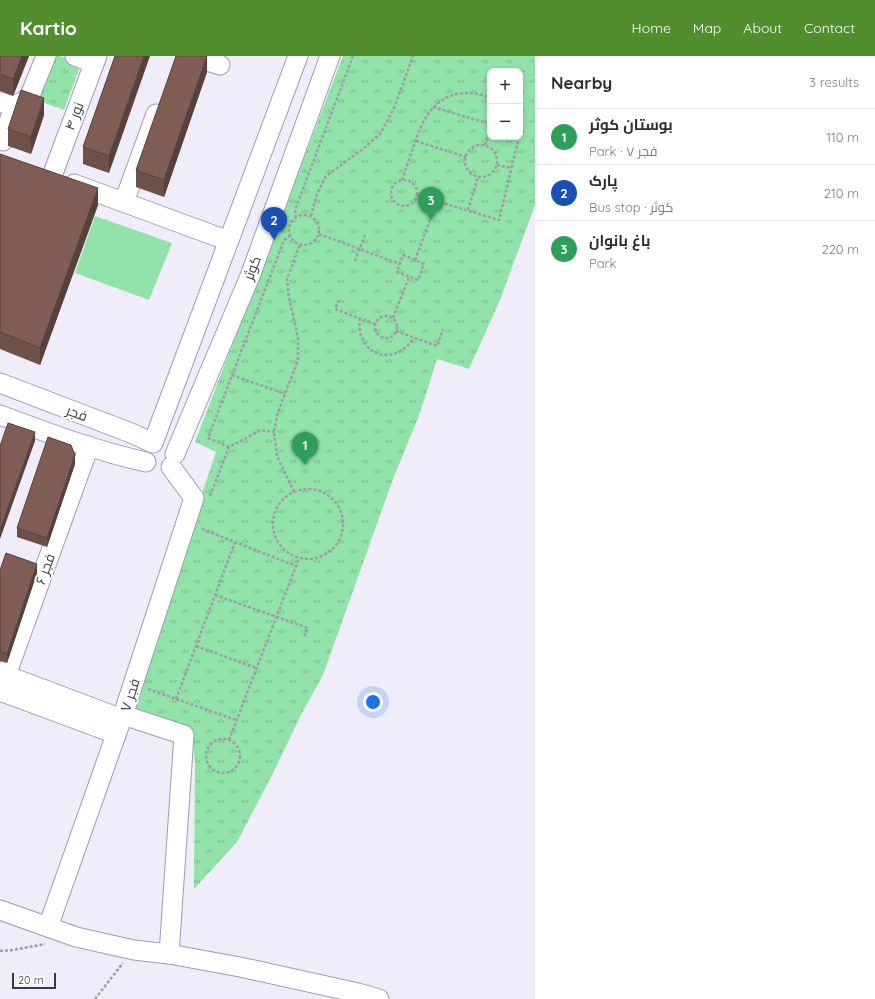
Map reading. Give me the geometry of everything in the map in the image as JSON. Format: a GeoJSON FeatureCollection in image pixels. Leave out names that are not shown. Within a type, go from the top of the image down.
{"type":"FeatureCollection","features":[{"type":"Feature","properties":{"kind":"street"},"geometry":{"type":"LineString","coordinates":[[3,152],[7,104],[29,98],[46,56]]}},
{"type":"Feature","properties":{"kind":"street"},"geometry":{"type":"LineString","coordinates":[[74,56],[96,60]]}},
{"type":"Feature","properties":{"kind":"street"},"geometry":{"type":"LineString","coordinates":[[153,443],[164,442],[169,444],[173,460],[162,471],[157,471],[149,466],[146,462],[146,453],[153,443],[298,56]]}},
{"type":"Feature","properties":{"kind":"street","name":"کوثر"},"geometry":{"type":"LineString","coordinates":[[173,460],[250,276],[330,56]]}},
{"type":"Feature","properties":{"kind":"street"},"geometry":{"type":"LineString","coordinates":[[181,58],[220,65]]}},
{"type":"Feature","properties":{"kind":"street","name":"نور ۴"},"geometry":{"type":"LineString","coordinates":[[96,60],[44,173],[124,202]]}},
{"type":"Feature","properties":{"kind":"street"},"geometry":{"type":"LineString","coordinates":[[161,100],[124,202],[229,241]]}},
{"type":"Feature","properties":{"kind":"street","name":"فجر"},"geometry":{"type":"LineString","coordinates":[[0,383],[131,433],[153,443]]}},
{"type":"Feature","properties":{"kind":"street","name":"فجر"},"geometry":{"type":"LineString","coordinates":[[0,415],[90,446],[146,462]]}},
{"type":"Feature","properties":{"kind":"street"},"geometry":{"type":"LineString","coordinates":[[122,456],[133,452],[137,444],[131,433]]}},
{"type":"Feature","properties":{"kind":"street","name":"فجر ۶"},"geometry":{"type":"LineString","coordinates":[[1,684],[90,446]]}},
{"type":"Feature","properties":{"kind":"street","name":"فجر ۷"},"geometry":{"type":"LineString","coordinates":[[48,935],[121,723],[194,498],[173,460]]}},
{"type":"Feature","properties":{"kind":"street"},"geometry":{"type":"LineString","coordinates":[[1,684],[121,723],[184,735],[170,954]]}},
{"type":"Feature","properties":{"kind":"street"},"geometry":{"type":"LineString","coordinates":[[0,910],[48,935],[76,937],[134,950],[170,954],[240,967],[379,999]]}},
{"type":"Feature","properties":{"kind":"path"},"geometry":{"type":"LineString","coordinates":[[296,218],[295,210],[353,56]]}},
{"type":"Feature","properties":{"kind":"path"},"geometry":{"type":"LineString","coordinates":[[311,216],[317,194],[326,176],[363,149],[380,134],[394,108],[413,56]]}},
{"type":"Feature","properties":{"kind":"path"},"geometry":{"type":"LineString","coordinates":[[402,180],[418,132],[428,113],[437,103],[449,96],[464,93],[476,93],[487,97]]}},
{"type":"Feature","properties":{"kind":"path"},"geometry":{"type":"LineString","coordinates":[[433,107],[487,124]]}},
{"type":"Feature","properties":{"kind":"path"},"geometry":{"type":"LineString","coordinates":[[485,145],[487,137]]}},
{"type":"Feature","properties":{"kind":"path"},"geometry":{"type":"LineString","coordinates":[[416,195],[499,220],[518,140]]}},
{"type":"Feature","properties":{"kind":"path"},"geometry":{"type":"LineString","coordinates":[[416,141],[466,157]]}},
{"type":"Feature","properties":{"kind":"path"},"geometry":{"type":"LineString","coordinates":[[477,145],[485,145],[492,149],[496,154],[497,164],[495,169],[488,176],[478,177],[466,167],[466,157],[472,148],[477,145]]}},
{"type":"Feature","properties":{"kind":"path"},"geometry":{"type":"LineString","coordinates":[[497,164],[512,168]]}},
{"type":"Feature","properties":{"kind":"path"},"geometry":{"type":"LineString","coordinates":[[468,210],[478,177]]}},
{"type":"Feature","properties":{"kind":"path"},"geometry":{"type":"LineString","coordinates":[[402,180],[410,181],[413,184],[416,195],[412,203],[400,206],[391,196],[392,187],[394,184],[402,180]]}},
{"type":"Feature","properties":{"kind":"path"},"geometry":{"type":"LineString","coordinates":[[415,260],[437,201]]}},
{"type":"Feature","properties":{"kind":"path"},"geometry":{"type":"LineString","coordinates":[[306,215],[311,216],[318,223],[319,234],[310,244],[300,244],[290,235],[290,226],[296,218],[306,215]]}},
{"type":"Feature","properties":{"kind":"path"},"geometry":{"type":"LineString","coordinates":[[319,234],[400,264]]}},
{"type":"Feature","properties":{"kind":"path"},"geometry":{"type":"LineString","coordinates":[[355,261],[365,234]]}},
{"type":"Feature","properties":{"kind":"path"},"geometry":{"type":"LineString","coordinates":[[229,447],[208,438],[284,240],[290,235]]}},
{"type":"Feature","properties":{"kind":"path"},"geometry":{"type":"LineString","coordinates":[[294,492],[277,456],[274,432],[278,412],[298,360],[298,338],[289,298],[287,279],[300,244]]}},
{"type":"Feature","properties":{"kind":"path"},"geometry":{"type":"LineString","coordinates":[[403,256],[415,260],[424,264],[418,280],[397,272],[403,256]]}},
{"type":"Feature","properties":{"kind":"path"},"geometry":{"type":"LineString","coordinates":[[393,318],[409,277]]}},
{"type":"Feature","properties":{"kind":"path"},"geometry":{"type":"LineString","coordinates":[[339,300],[335,309],[375,324]]}},
{"type":"Feature","properties":{"kind":"path"},"geometry":{"type":"LineString","coordinates":[[382,316],[390,316],[393,318],[397,324],[394,335],[388,338],[380,337],[375,331],[376,320],[382,316]]}},
{"type":"Feature","properties":{"kind":"path"},"geometry":{"type":"LineString","coordinates":[[360,318],[358,328],[360,337],[365,346],[373,352],[382,355],[392,355],[401,352],[414,338]]}},
{"type":"Feature","properties":{"kind":"path"},"geometry":{"type":"LineString","coordinates":[[396,331],[437,346],[443,329]]}},
{"type":"Feature","properties":{"kind":"path"},"geometry":{"type":"LineString","coordinates":[[232,375],[285,394]]}},
{"type":"Feature","properties":{"kind":"path"},"geometry":{"type":"LineString","coordinates":[[210,498],[229,447],[261,430],[274,432]]}},
{"type":"Feature","properties":{"kind":"path"},"geometry":{"type":"LineString","coordinates":[[306,489],[317,490],[328,495],[336,503],[342,513],[343,525],[341,536],[335,547],[327,554],[316,559],[304,560],[299,558],[293,557],[283,550],[276,541],[273,530],[273,518],[277,507],[284,498],[294,492],[306,489]]}},
{"type":"Feature","properties":{"kind":"path"},"geometry":{"type":"LineString","coordinates":[[199,528],[296,566]]}},
{"type":"Feature","properties":{"kind":"path"},"geometry":{"type":"LineString","coordinates":[[176,699],[235,542]]}},
{"type":"Feature","properties":{"kind":"path"},"geometry":{"type":"LineString","coordinates":[[229,740],[299,558]]}},
{"type":"Feature","properties":{"kind":"path"},"geometry":{"type":"LineString","coordinates":[[216,595],[308,628],[304,637]]}},
{"type":"Feature","properties":{"kind":"path"},"geometry":{"type":"LineString","coordinates":[[196,646],[256,668]]}},
{"type":"Feature","properties":{"kind":"path"},"geometry":{"type":"LineString","coordinates":[[148,689],[236,720]]}},
{"type":"Feature","properties":{"kind":"path"},"geometry":{"type":"LineString","coordinates":[[217,740],[229,740],[234,742],[240,751],[240,762],[234,771],[228,773],[218,773],[212,770],[208,765],[206,754],[208,748],[217,740]]}},
{"type":"Feature","properties":{"kind":"path"},"geometry":{"type":"LineString","coordinates":[[0,951],[13,950],[48,935]]}},
{"type":"Feature","properties":{"kind":"path"},"geometry":{"type":"LineString","coordinates":[[95,999],[134,950]]}},
{"type":"Feature","properties":{"kind":"green space"},"geometry":{"type":"Polygon","coordinates":[[[53,56],[60,56],[81,64],[64,110],[36,100],[53,56]]]}},
{"type":"Feature","properties":{"kind":"green space"},"geometry":{"type":"Polygon","coordinates":[[[343,56],[535,56],[535,205],[500,300],[469,369],[437,359],[420,413],[393,479],[323,675],[303,711],[237,842],[194,889],[195,764],[192,732],[128,711],[216,452],[195,442],[343,56]]]}},
{"type":"Feature","properties":{"kind":"green space"},"geometry":{"type":"Polygon","coordinates":[[[95,216],[172,243],[149,300],[75,273],[95,216]]]}},
{"type":"Feature","properties":{"kind":"building"},"geometry":{"type":"Polygon","coordinates":[[[0,56],[22,56],[13,79],[0,74],[0,56]]]}},
{"type":"Feature","properties":{"kind":"building"},"geometry":{"type":"Polygon","coordinates":[[[115,56],[144,56],[109,156],[83,147],[115,56]]]}},
{"type":"Feature","properties":{"kind":"building"},"geometry":{"type":"Polygon","coordinates":[[[176,56],[207,56],[164,180],[136,170],[176,56]]]}},
{"type":"Feature","properties":{"kind":"building"},"geometry":{"type":"Polygon","coordinates":[[[21,90],[44,98],[31,137],[8,129],[21,90]]]}},
{"type":"Feature","properties":{"kind":"building"},"geometry":{"type":"Polygon","coordinates":[[[0,154],[98,188],[40,348],[0,332],[0,154]]]}},
{"type":"Feature","properties":{"kind":"building"},"geometry":{"type":"Polygon","coordinates":[[[8,423],[35,432],[0,530],[0,446],[8,423]]]}},
{"type":"Feature","properties":{"kind":"building"},"geometry":{"type":"Polygon","coordinates":[[[48,437],[71,445],[75,455],[47,538],[17,528],[48,437]]]}},
{"type":"Feature","properties":{"kind":"building"},"geometry":{"type":"Polygon","coordinates":[[[6,553],[37,564],[7,654],[0,651],[0,570],[6,553]]]}},
{"type":"Feature","properties":{"kind":"place","name":"باغ بانوان"},"geometry":{"type":"Point","coordinates":[431,220]}},
{"type":"Feature","properties":{"kind":"place","name":"پارک"},"geometry":{"type":"Point","coordinates":[274,240]}},
{"type":"Feature","properties":{"kind":"place","name":"بوستان کوثر"},"geometry":{"type":"Point","coordinates":[305,465]}}]}
